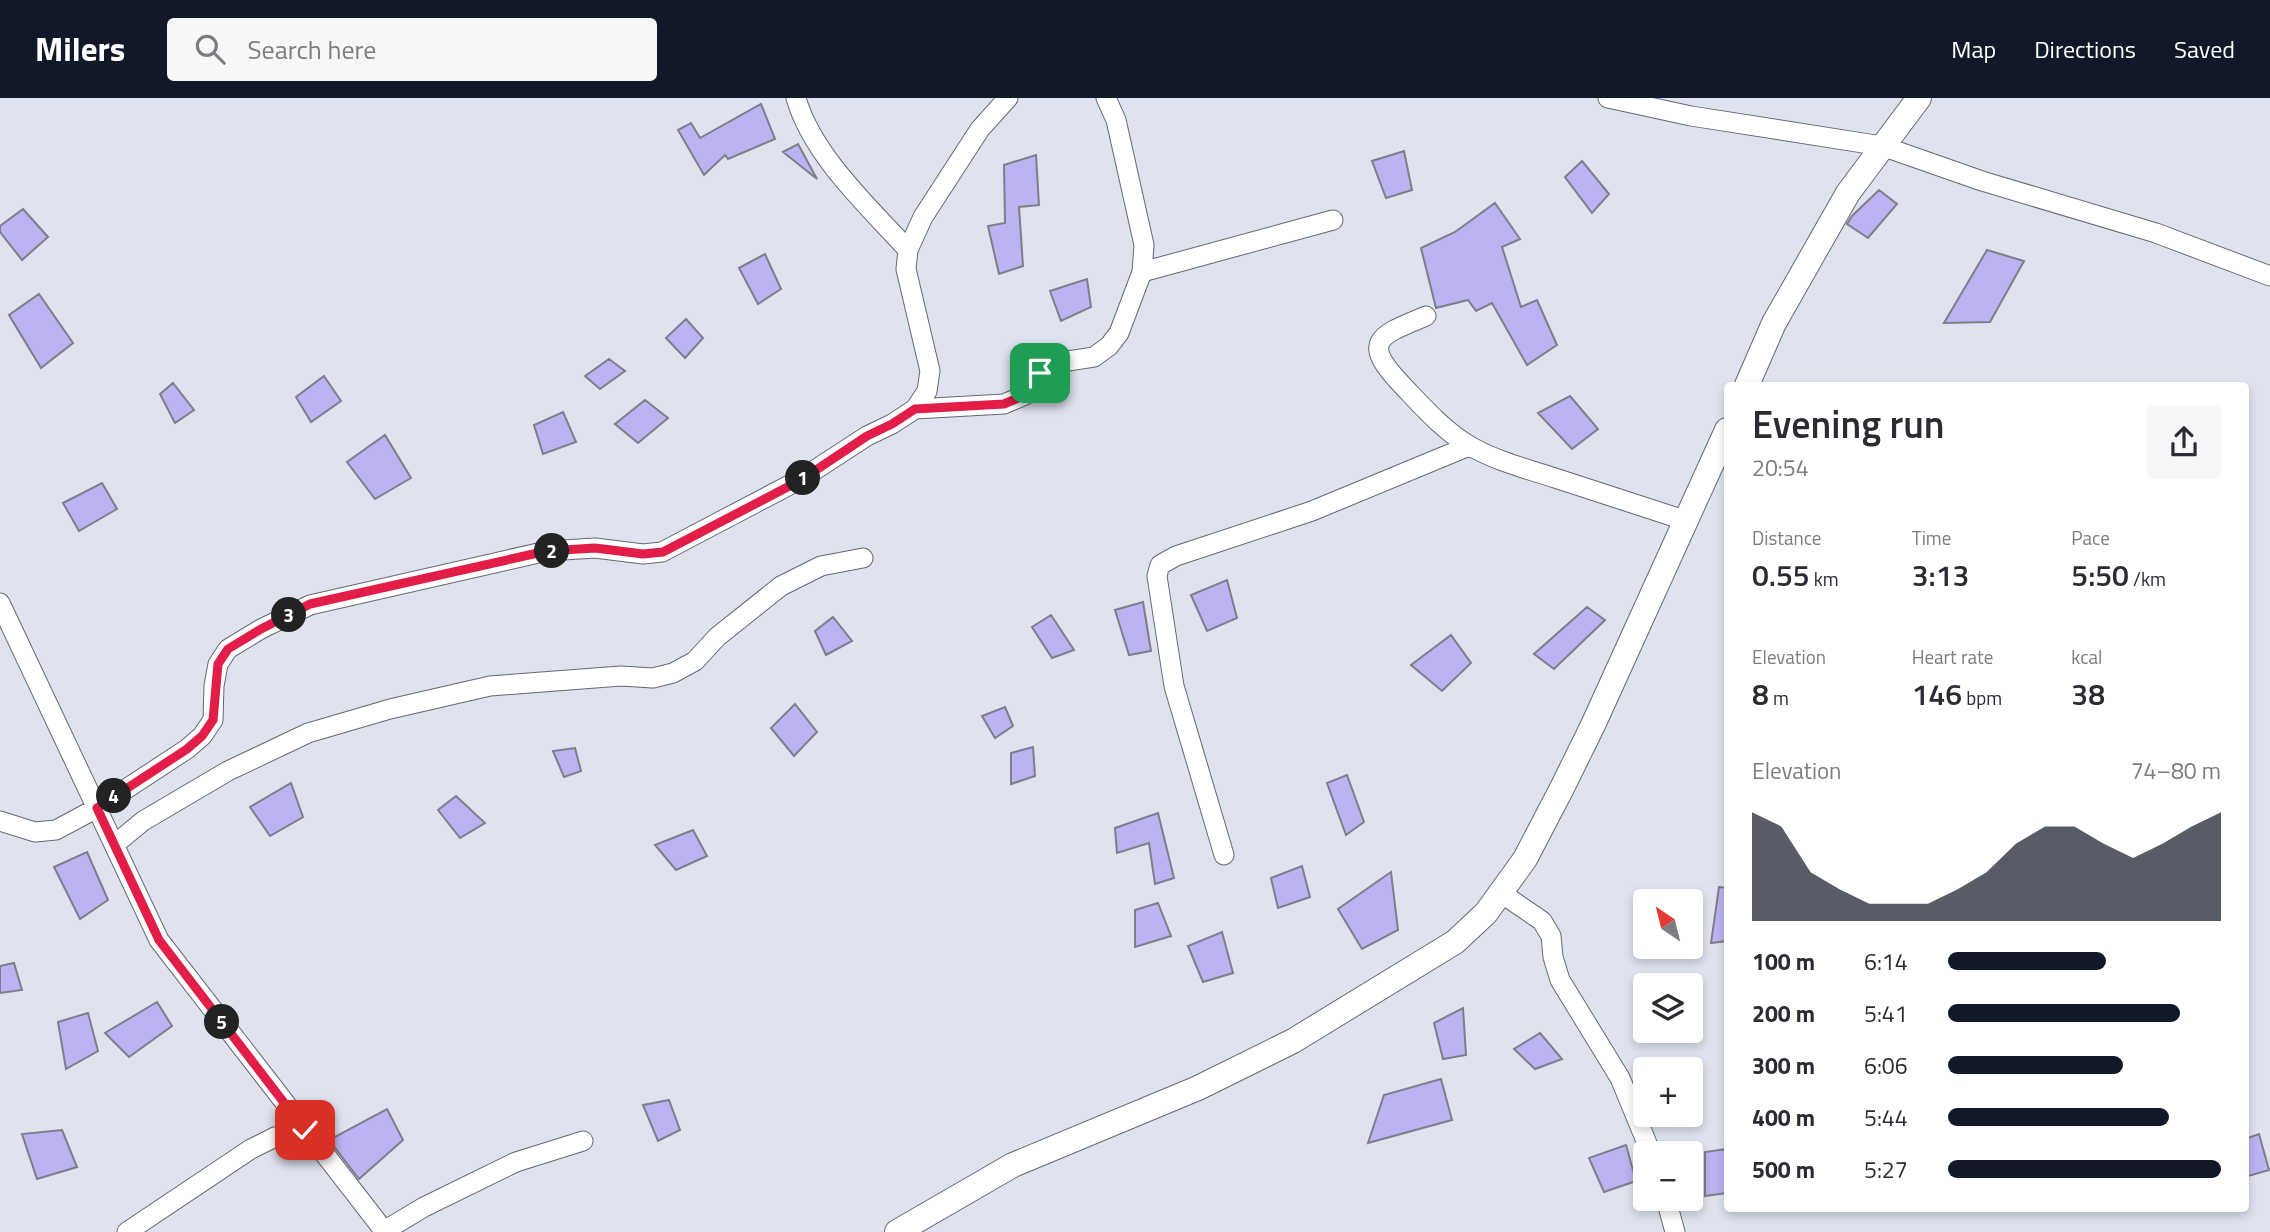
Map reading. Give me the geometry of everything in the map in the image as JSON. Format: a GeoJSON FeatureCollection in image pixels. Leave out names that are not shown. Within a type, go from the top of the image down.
{"type":"FeatureCollection","features":[{"type":"Feature","properties":{"kind":"street"},"geometry":{"type":"LineString","coordinates":[[796,98],[799,111],[820,149],[908,250]]}},
{"type":"Feature","properties":{"kind":"street"},"geometry":{"type":"LineString","coordinates":[[0,821],[35,832],[56,830],[97,808],[187,749],[202,736],[213,720],[218,664],[228,649],[310,604],[547,551],[595,548],[643,554],[663,552],[801,480],[867,436],[915,409],[927,391],[930,371],[906,269],[908,250],[923,218],[980,129],[1007,98]]}},
{"type":"Feature","properties":{"kind":"street"},"geometry":{"type":"LineString","coordinates":[[915,409],[1004,404],[1025,395],[1040,373],[1055,363],[1094,357],[1109,346],[1119,333],[1142,272],[1144,245],[1116,120],[1107,98]]}},
{"type":"Feature","properties":{"kind":"street"},"geometry":{"type":"LineString","coordinates":[[1608,98],[1691,116],[1882,146],[1982,181],[2156,233],[2270,276]]}},
{"type":"Feature","properties":{"kind":"street"},"geometry":{"type":"LineString","coordinates":[[1748,382],[1774,323],[1848,193],[1919,98]]}},
{"type":"Feature","properties":{"kind":"street"},"geometry":{"type":"LineString","coordinates":[[1142,272],[1333,219]]}},
{"type":"Feature","properties":{"kind":"street"},"geometry":{"type":"LineString","coordinates":[[1426,316],[1391,330],[1380,341],[1378,354],[1383,365],[1429,414],[1469,446],[1512,464],[1687,521]]}},
{"type":"Feature","properties":{"kind":"street"},"geometry":{"type":"LineString","coordinates":[[897,1232],[1013,1165],[1198,1088],[1293,1041],[1455,942],[1486,913],[1525,859],[1562,788],[1724,437]]}},
{"type":"Feature","properties":{"kind":"street"},"geometry":{"type":"LineString","coordinates":[[1224,855],[1174,686],[1157,576],[1160,565],[1176,556],[1312,512],[1469,446]]}},
{"type":"Feature","properties":{"kind":"street"},"geometry":{"type":"LineString","coordinates":[[114,845],[143,821],[228,771],[308,733],[390,709],[490,686],[621,676],[653,678],[673,673],[695,661],[717,637],[781,586],[821,566],[863,558]]}},
{"type":"Feature","properties":{"kind":"street"},"geometry":{"type":"LineString","coordinates":[[0,603],[159,940],[384,1231],[424,1207],[516,1163],[583,1141]]}},
{"type":"Feature","properties":{"kind":"street"},"geometry":{"type":"LineString","coordinates":[[1501,893],[1542,920],[1551,936],[1553,957],[1560,979],[1620,1078],[1646,1141]]}},
{"type":"Feature","properties":{"kind":"street"},"geometry":{"type":"LineString","coordinates":[[127,1232],[251,1149],[275,1137],[305,1130]]}},
{"type":"Feature","properties":{"kind":"street"},"geometry":{"type":"LineString","coordinates":[[1669,1211],[1675,1232]]}},
{"type":"Feature","properties":{"kind":"building"},"geometry":{"type":"Polygon","coordinates":[[[761,104],[775,139],[728,159],[725,155],[704,175],[678,130],[691,123],[700,138],[761,104]]]}},
{"type":"Feature","properties":{"kind":"building"},"geometry":{"type":"Polygon","coordinates":[[[798,144],[817,179],[783,152],[798,144]]]}},
{"type":"Feature","properties":{"kind":"building"},"geometry":{"type":"Polygon","coordinates":[[[1404,151],[1412,190],[1386,198],[1372,161],[1404,151]]]}},
{"type":"Feature","properties":{"kind":"building"},"geometry":{"type":"Polygon","coordinates":[[[1036,155],[1039,205],[1019,207],[1023,266],[999,274],[988,226],[1005,223],[1004,165],[1036,155]]]}},
{"type":"Feature","properties":{"kind":"building"},"geometry":{"type":"Polygon","coordinates":[[[1582,161],[1609,194],[1592,213],[1565,177],[1582,161]]]}},
{"type":"Feature","properties":{"kind":"building"},"geometry":{"type":"Polygon","coordinates":[[[1879,190],[1897,204],[1868,238],[1847,224],[1879,190]]]}},
{"type":"Feature","properties":{"kind":"building"},"geometry":{"type":"Polygon","coordinates":[[[1495,203],[1520,239],[1502,247],[1521,307],[1537,300],[1557,345],[1527,365],[1492,303],[1476,311],[1468,300],[1436,308],[1421,248],[1455,232],[1495,203]]]}},
{"type":"Feature","properties":{"kind":"building"},"geometry":{"type":"Polygon","coordinates":[[[23,209],[48,237],[22,260],[0,232],[0,226],[23,209]]]}},
{"type":"Feature","properties":{"kind":"building"},"geometry":{"type":"Polygon","coordinates":[[[1987,250],[2024,261],[1990,322],[1944,323],[1987,250]]]}},
{"type":"Feature","properties":{"kind":"building"},"geometry":{"type":"Polygon","coordinates":[[[765,254],[781,289],[758,304],[739,268],[765,254]]]}},
{"type":"Feature","properties":{"kind":"building"},"geometry":{"type":"Polygon","coordinates":[[[1087,279],[1091,307],[1061,321],[1050,291],[1087,279]]]}},
{"type":"Feature","properties":{"kind":"building"},"geometry":{"type":"Polygon","coordinates":[[[39,294],[73,343],[41,368],[9,315],[39,294]]]}},
{"type":"Feature","properties":{"kind":"building"},"geometry":{"type":"Polygon","coordinates":[[[686,319],[703,338],[685,358],[666,338],[686,319]]]}},
{"type":"Feature","properties":{"kind":"building"},"geometry":{"type":"Polygon","coordinates":[[[609,359],[625,371],[600,389],[585,376],[609,359]]]}},
{"type":"Feature","properties":{"kind":"building"},"geometry":{"type":"Polygon","coordinates":[[[324,376],[341,401],[311,422],[296,397],[324,376]]]}},
{"type":"Feature","properties":{"kind":"building"},"geometry":{"type":"Polygon","coordinates":[[[173,383],[194,410],[175,423],[160,394],[173,383]]]}},
{"type":"Feature","properties":{"kind":"building"},"geometry":{"type":"Polygon","coordinates":[[[1570,396],[1598,429],[1572,449],[1538,413],[1570,396]]]}},
{"type":"Feature","properties":{"kind":"building"},"geometry":{"type":"Polygon","coordinates":[[[645,400],[668,418],[638,443],[615,424],[645,400]]]}},
{"type":"Feature","properties":{"kind":"building"},"geometry":{"type":"Polygon","coordinates":[[[563,412],[576,442],[543,454],[534,425],[563,412]]]}},
{"type":"Feature","properties":{"kind":"building"},"geometry":{"type":"Polygon","coordinates":[[[385,435],[411,478],[375,499],[347,462],[385,435]]]}},
{"type":"Feature","properties":{"kind":"building"},"geometry":{"type":"Polygon","coordinates":[[[102,483],[117,509],[79,531],[63,503],[102,483]]]}},
{"type":"Feature","properties":{"kind":"building"},"geometry":{"type":"Polygon","coordinates":[[[1227,580],[1237,618],[1207,631],[1191,595],[1227,580]]]}},
{"type":"Feature","properties":{"kind":"building"},"geometry":{"type":"Polygon","coordinates":[[[1143,602],[1151,651],[1129,655],[1115,610],[1143,602]]]}},
{"type":"Feature","properties":{"kind":"building"},"geometry":{"type":"Polygon","coordinates":[[[1587,607],[1605,620],[1554,669],[1534,654],[1587,607]]]}},
{"type":"Feature","properties":{"kind":"building"},"geometry":{"type":"Polygon","coordinates":[[[1051,615],[1074,650],[1052,658],[1032,627],[1051,615]]]}},
{"type":"Feature","properties":{"kind":"building"},"geometry":{"type":"Polygon","coordinates":[[[833,617],[852,641],[826,655],[815,631],[833,617]]]}},
{"type":"Feature","properties":{"kind":"building"},"geometry":{"type":"Polygon","coordinates":[[[1451,635],[1471,663],[1442,691],[1411,665],[1451,635]]]}},
{"type":"Feature","properties":{"kind":"building"},"geometry":{"type":"Polygon","coordinates":[[[795,704],[817,732],[794,756],[771,728],[795,704]]]}},
{"type":"Feature","properties":{"kind":"building"},"geometry":{"type":"Polygon","coordinates":[[[1005,707],[1013,726],[995,738],[982,716],[1005,707]]]}},
{"type":"Feature","properties":{"kind":"building"},"geometry":{"type":"Polygon","coordinates":[[[1033,747],[1035,776],[1011,784],[1011,753],[1033,747]]]}},
{"type":"Feature","properties":{"kind":"building"},"geometry":{"type":"Polygon","coordinates":[[[575,748],[581,771],[564,777],[553,751],[575,748]]]}},
{"type":"Feature","properties":{"kind":"building"},"geometry":{"type":"Polygon","coordinates":[[[1347,775],[1364,822],[1346,835],[1327,783],[1347,775]]]}},
{"type":"Feature","properties":{"kind":"building"},"geometry":{"type":"Polygon","coordinates":[[[291,783],[303,817],[270,836],[250,807],[291,783]]]}},
{"type":"Feature","properties":{"kind":"building"},"geometry":{"type":"Polygon","coordinates":[[[456,796],[485,823],[460,838],[438,810],[456,796]]]}},
{"type":"Feature","properties":{"kind":"building"},"geometry":{"type":"Polygon","coordinates":[[[1158,813],[1174,878],[1155,884],[1149,843],[1117,853],[1115,828],[1158,813]]]}},
{"type":"Feature","properties":{"kind":"building"},"geometry":{"type":"Polygon","coordinates":[[[693,830],[707,856],[676,870],[655,845],[693,830]]]}},
{"type":"Feature","properties":{"kind":"building"},"geometry":{"type":"Polygon","coordinates":[[[87,852],[108,900],[80,919],[54,867],[87,852]]]}},
{"type":"Feature","properties":{"kind":"building"},"geometry":{"type":"Polygon","coordinates":[[[1302,866],[1310,897],[1278,908],[1271,878],[1302,866]]]}},
{"type":"Feature","properties":{"kind":"building"},"geometry":{"type":"Polygon","coordinates":[[[1391,872],[1398,930],[1362,949],[1338,909],[1391,872]]]}},
{"type":"Feature","properties":{"kind":"building"},"geometry":{"type":"Polygon","coordinates":[[[1719,887],[1724,888],[1724,941],[1711,943],[1719,887]]]}},
{"type":"Feature","properties":{"kind":"building"},"geometry":{"type":"Polygon","coordinates":[[[1158,903],[1171,936],[1135,947],[1135,910],[1158,903]]]}},
{"type":"Feature","properties":{"kind":"building"},"geometry":{"type":"Polygon","coordinates":[[[1222,932],[1233,973],[1203,982],[1188,946],[1222,932]]]}},
{"type":"Feature","properties":{"kind":"building"},"geometry":{"type":"Polygon","coordinates":[[[14,963],[22,990],[0,993],[0,966],[14,963]]]}},
{"type":"Feature","properties":{"kind":"building"},"geometry":{"type":"Polygon","coordinates":[[[157,1002],[172,1026],[129,1057],[105,1033],[157,1002]]]}},
{"type":"Feature","properties":{"kind":"building"},"geometry":{"type":"Polygon","coordinates":[[[1463,1008],[1466,1055],[1443,1059],[1434,1023],[1463,1008]]]}},
{"type":"Feature","properties":{"kind":"building"},"geometry":{"type":"Polygon","coordinates":[[[88,1013],[98,1051],[66,1069],[58,1022],[88,1013]]]}},
{"type":"Feature","properties":{"kind":"building"},"geometry":{"type":"Polygon","coordinates":[[[1540,1033],[1562,1059],[1535,1069],[1514,1049],[1540,1033]]]}},
{"type":"Feature","properties":{"kind":"building"},"geometry":{"type":"Polygon","coordinates":[[[1441,1079],[1452,1120],[1368,1143],[1384,1095],[1441,1079]]]}},
{"type":"Feature","properties":{"kind":"building"},"geometry":{"type":"Polygon","coordinates":[[[669,1100],[680,1130],[658,1141],[643,1105],[669,1100]]]}},
{"type":"Feature","properties":{"kind":"building"},"geometry":{"type":"Polygon","coordinates":[[[387,1109],[403,1140],[359,1179],[329,1140],[387,1109]]]}},
{"type":"Feature","properties":{"kind":"building"},"geometry":{"type":"Polygon","coordinates":[[[62,1130],[77,1167],[37,1179],[22,1134],[62,1130]]]}},
{"type":"Feature","properties":{"kind":"building"},"geometry":{"type":"Polygon","coordinates":[[[2259,1134],[2269,1170],[2249,1176],[2249,1138],[2259,1134]]]}},
{"type":"Feature","properties":{"kind":"building"},"geometry":{"type":"Polygon","coordinates":[[[1626,1145],[1633,1170],[1633,1182],[1604,1192],[1589,1158],[1626,1145]]]}},
{"type":"Feature","properties":{"kind":"building"},"geometry":{"type":"Polygon","coordinates":[[[1724,1149],[1724,1193],[1705,1196],[1705,1152],[1724,1149]]]}},
{"type":"Feature","properties":{"kind":"route"},"geometry":{"type":"LineString","coordinates":[[305,1130],[159,940],[97,808],[187,749],[202,736],[213,720],[218,664],[228,649],[310,604],[547,551],[595,548],[643,554],[663,552],[801,480],[867,436],[915,409],[1004,404],[1025,395],[1040,373]]}}]}
